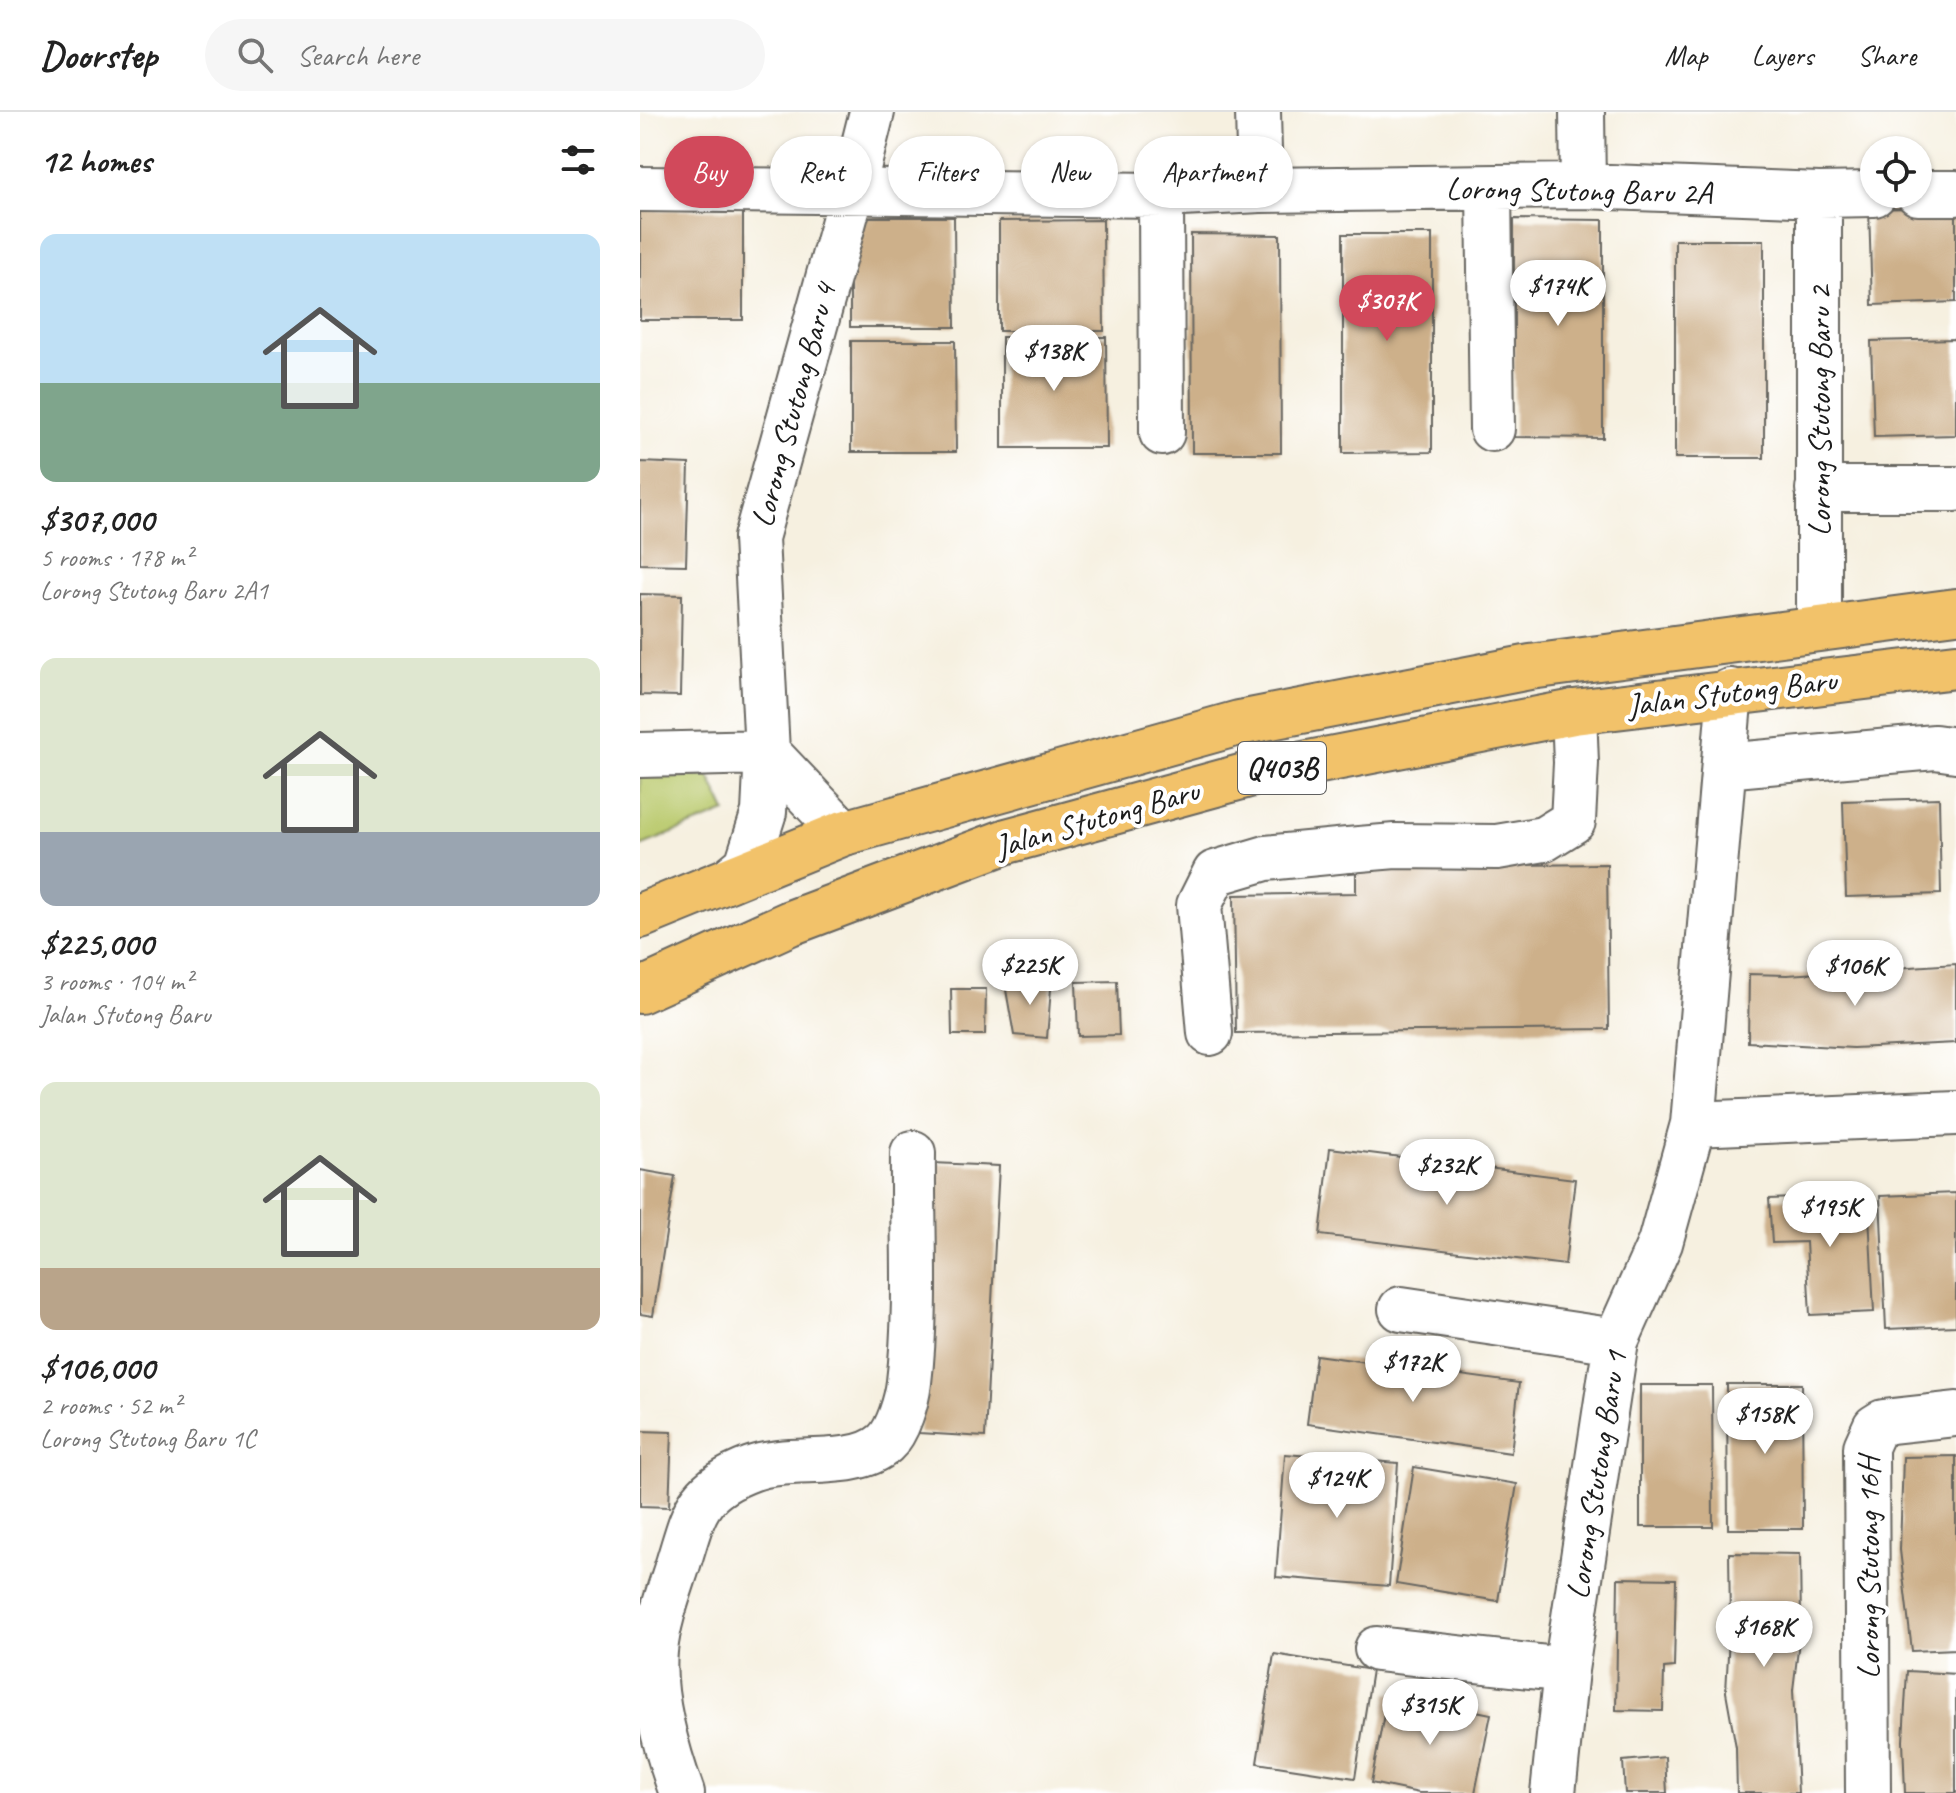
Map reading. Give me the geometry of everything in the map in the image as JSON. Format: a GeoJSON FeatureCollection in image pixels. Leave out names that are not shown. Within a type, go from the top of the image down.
{"type":"FeatureCollection","features":[{"type":"Feature","properties":{"kind":"main road","name":"Jalan Stutong Baru"},"geometry":{"type":"LineString","coordinates":[[640,916],[844,833],[1239,723],[1530,667],[1956,611]]}},
{"type":"Feature","properties":{"kind":"main road","name":"Jalan Stutong Baru"},"geometry":{"type":"LineString","coordinates":[[640,991],[790,923],[1007,841],[1252,774],[1574,712],[1956,666]]}},
{"type":"Feature","properties":{"kind":"street","name":"Lorong Stutong Baru 4"},"geometry":{"type":"LineString","coordinates":[[866,136],[872,112]]}},
{"type":"Feature","properties":{"kind":"street"},"geometry":{"type":"LineString","coordinates":[[1258,112],[1259,136]]}},
{"type":"Feature","properties":{"kind":"street"},"geometry":{"type":"LineString","coordinates":[[1582,112],[1583,186]]}},
{"type":"Feature","properties":{"kind":"street","name":"Lorong Stutong Baru 2A"},"geometry":{"type":"LineString","coordinates":[[1293,190],[1583,186],[1860,194]]}},
{"type":"Feature","properties":{"kind":"street"},"geometry":{"type":"LineString","coordinates":[[1489,188],[1492,429]]}},
{"type":"Feature","properties":{"kind":"street","name":"Lorong Stutong Baru 2A"},"geometry":{"type":"LineString","coordinates":[[640,189],[770,191]]}},
{"type":"Feature","properties":{"kind":"street","name":"Lorong Stutong Baru 2A"},"geometry":{"type":"LineString","coordinates":[[872,192],[1134,195]]}},
{"type":"Feature","properties":{"kind":"street"},"geometry":{"type":"LineString","coordinates":[[1932,193],[1956,193]]}},
{"type":"Feature","properties":{"kind":"street","name":"Lorong Stutong Baru 2"},"geometry":{"type":"LineString","coordinates":[[1819,195],[1819,628]]}},
{"type":"Feature","properties":{"kind":"street","name":"Lorong Stutong Baru 4"},"geometry":{"type":"LineString","coordinates":[[730,879],[747,865],[764,812],[767,752],[756,538],[848,208]]}},
{"type":"Feature","properties":{"kind":"street"},"geometry":{"type":"LineString","coordinates":[[1161,208],[1162,433]]}},
{"type":"Feature","properties":{"kind":"street"},"geometry":{"type":"LineString","coordinates":[[1818,489],[1956,489]]}},
{"type":"Feature","properties":{"kind":"street","name":"Lorong Stutong Baru 1"},"geometry":{"type":"LineString","coordinates":[[1553,1793],[1566,1670],[1616,1341],[1660,1243],[1693,1124],[1730,691]]}},
{"type":"Feature","properties":{"kind":"street"},"geometry":{"type":"LineString","coordinates":[[1210,1033],[1199,905],[1215,873],[1266,858],[1395,846],[1497,847],[1544,839],[1573,821],[1576,763],[1574,712]]}},
{"type":"Feature","properties":{"kind":"street"},"geometry":{"type":"LineString","coordinates":[[1724,766],[1935,747],[1956,750]]}},
{"type":"Feature","properties":{"kind":"street"},"geometry":{"type":"LineString","coordinates":[[640,755],[767,752],[844,833]]}},
{"type":"Feature","properties":{"kind":"street"},"geometry":{"type":"LineString","coordinates":[[1693,1124],[1956,1113]]}},
{"type":"Feature","properties":{"kind":"street"},"geometry":{"type":"LineString","coordinates":[[682,1793],[656,1692],[655,1652],[661,1617],[696,1508],[710,1490],[751,1469],[776,1462],[860,1458],[886,1443],[899,1420],[909,1386],[913,1153]]}},
{"type":"Feature","properties":{"kind":"street"},"geometry":{"type":"LineString","coordinates":[[1401,1309],[1616,1341]]}},
{"type":"Feature","properties":{"kind":"street","name":"Lorong Stutong 16H"},"geometry":{"type":"LineString","coordinates":[[1868,1793],[1866,1447],[1875,1427],[1883,1422],[1956,1414]]}},
{"type":"Feature","properties":{"kind":"street"},"geometry":{"type":"LineString","coordinates":[[1377,1649],[1566,1670]]}},
{"type":"Feature","properties":{"kind":"green space"},"geometry":{"type":"Polygon","coordinates":[[[640,776],[709,776],[726,812],[640,846],[640,776]]]}},
{"type":"Feature","properties":{"kind":"building"},"geometry":{"type":"Polygon","coordinates":[[[1956,207],[1956,302],[1872,305],[1869,209],[1956,207]]]}},
{"type":"Feature","properties":{"kind":"building"},"geometry":{"type":"Polygon","coordinates":[[[640,210],[743,210],[743,320],[640,320],[640,210]]]}},
{"type":"Feature","properties":{"kind":"building"},"geometry":{"type":"Polygon","coordinates":[[[850,217],[954,217],[955,327],[850,327],[850,217]]]}},
{"type":"Feature","properties":{"kind":"building"},"geometry":{"type":"Polygon","coordinates":[[[1514,219],[1603,220],[1603,438],[1514,437],[1514,219]]]}},
{"type":"Feature","properties":{"kind":"building"},"geometry":{"type":"Polygon","coordinates":[[[1103,220],[1104,331],[999,331],[999,221],[1103,220]]]}},
{"type":"Feature","properties":{"kind":"building"},"geometry":{"type":"Polygon","coordinates":[[[1191,234],[1280,235],[1281,453],[1192,453],[1191,234]]]}},
{"type":"Feature","properties":{"kind":"building"},"geometry":{"type":"Polygon","coordinates":[[[1343,234],[1432,234],[1432,452],[1343,453],[1343,234]]]}},
{"type":"Feature","properties":{"kind":"building"},"geometry":{"type":"Polygon","coordinates":[[[1675,240],[1764,240],[1764,458],[1675,458],[1675,240]]]}},
{"type":"Feature","properties":{"kind":"building"},"geometry":{"type":"Polygon","coordinates":[[[1002,337],[1106,337],[1107,448],[1002,448],[1002,337]]]}},
{"type":"Feature","properties":{"kind":"building"},"geometry":{"type":"Polygon","coordinates":[[[1956,339],[1956,435],[1874,437],[1871,341],[1956,339]]]}},
{"type":"Feature","properties":{"kind":"building"},"geometry":{"type":"Polygon","coordinates":[[[851,341],[955,341],[956,452],[851,452],[851,341]]]}},
{"type":"Feature","properties":{"kind":"building"},"geometry":{"type":"Polygon","coordinates":[[[640,462],[689,464],[686,565],[640,564],[640,462]]]}},
{"type":"Feature","properties":{"kind":"building"},"geometry":{"type":"Polygon","coordinates":[[[640,594],[682,595],[680,696],[640,695],[640,594]]]}},
{"type":"Feature","properties":{"kind":"building"},"geometry":{"type":"Polygon","coordinates":[[[1939,798],[1941,894],[1846,897],[1843,801],[1939,798]]]}},
{"type":"Feature","properties":{"kind":"building"},"geometry":{"type":"Polygon","coordinates":[[[1607,864],[1609,1029],[1236,1033],[1234,895],[1356,893],[1356,867],[1607,864]]]}},
{"type":"Feature","properties":{"kind":"building"},"geometry":{"type":"Polygon","coordinates":[[[1956,964],[1956,1043],[1853,1048],[1748,1042],[1749,974],[1787,975],[1956,964]]]}},
{"type":"Feature","properties":{"kind":"building"},"geometry":{"type":"Polygon","coordinates":[[[1052,976],[1047,1038],[1014,1035],[1005,984],[1052,976]]]}},
{"type":"Feature","properties":{"kind":"building"},"geometry":{"type":"Polygon","coordinates":[[[1117,981],[1119,1035],[1078,1036],[1076,982],[1117,981]]]}},
{"type":"Feature","properties":{"kind":"building"},"geometry":{"type":"Polygon","coordinates":[[[951,989],[986,989],[985,1035],[952,1035],[951,989]]]}},
{"type":"Feature","properties":{"kind":"building"},"geometry":{"type":"Polygon","coordinates":[[[1330,1148],[1575,1179],[1565,1265],[1320,1235],[1330,1148]]]}},
{"type":"Feature","properties":{"kind":"building"},"geometry":{"type":"Polygon","coordinates":[[[933,1163],[999,1166],[985,1437],[919,1433],[933,1163]]]}},
{"type":"Feature","properties":{"kind":"building"},"geometry":{"type":"Polygon","coordinates":[[[640,1170],[675,1176],[653,1316],[640,1314],[640,1170]]]}},
{"type":"Feature","properties":{"kind":"building"},"geometry":{"type":"Polygon","coordinates":[[[1956,1193],[1956,1326],[1886,1329],[1880,1196],[1956,1193]]]}},
{"type":"Feature","properties":{"kind":"building"},"geometry":{"type":"Polygon","coordinates":[[[1868,1195],[1874,1312],[1810,1315],[1806,1242],[1772,1243],[1769,1199],[1868,1195]]]}},
{"type":"Feature","properties":{"kind":"building"},"geometry":{"type":"Polygon","coordinates":[[[1316,1355],[1519,1383],[1511,1453],[1307,1424],[1316,1355]]]}},
{"type":"Feature","properties":{"kind":"building"},"geometry":{"type":"Polygon","coordinates":[[[1727,1384],[1802,1384],[1803,1529],[1728,1529],[1727,1384]]]}},
{"type":"Feature","properties":{"kind":"building"},"geometry":{"type":"Polygon","coordinates":[[[1640,1385],[1712,1385],[1713,1527],[1640,1527],[1640,1385]]]}},
{"type":"Feature","properties":{"kind":"building"},"geometry":{"type":"Polygon","coordinates":[[[640,1431],[672,1432],[669,1507],[640,1506],[640,1431]]]}},
{"type":"Feature","properties":{"kind":"building"},"geometry":{"type":"Polygon","coordinates":[[[1285,1454],[1398,1463],[1389,1586],[1276,1577],[1285,1454]]]}},
{"type":"Feature","properties":{"kind":"building"},"geometry":{"type":"Polygon","coordinates":[[[1956,1456],[1956,1649],[1912,1651],[1900,1550],[1903,1457],[1956,1456]]]}},
{"type":"Feature","properties":{"kind":"building"},"geometry":{"type":"Polygon","coordinates":[[[1414,1467],[1517,1484],[1498,1601],[1396,1584],[1414,1467]]]}},
{"type":"Feature","properties":{"kind":"building"},"geometry":{"type":"Polygon","coordinates":[[[1729,1553],[1800,1554],[1801,1624],[1793,1690],[1798,1793],[1737,1793],[1736,1747],[1726,1692],[1730,1619],[1729,1553]]]}},
{"type":"Feature","properties":{"kind":"building"},"geometry":{"type":"Polygon","coordinates":[[[1618,1578],[1676,1579],[1674,1667],[1664,1668],[1663,1711],[1616,1710],[1618,1578]]]}},
{"type":"Feature","properties":{"kind":"building"},"geometry":{"type":"Polygon","coordinates":[[[1274,1654],[1372,1670],[1355,1778],[1257,1763],[1274,1654]]]}},
{"type":"Feature","properties":{"kind":"building"},"geometry":{"type":"Polygon","coordinates":[[[1907,1671],[1956,1674],[1956,1793],[1905,1793],[1903,1741],[1907,1671]]]}},
{"type":"Feature","properties":{"kind":"building"},"geometry":{"type":"Polygon","coordinates":[[[1388,1693],[1491,1714],[1475,1793],[1419,1793],[1371,1783],[1388,1693]]]}},
{"type":"Feature","properties":{"kind":"building"},"geometry":{"type":"Polygon","coordinates":[[[1665,1757],[1667,1793],[1625,1793],[1623,1761],[1665,1757]]]}}]}
